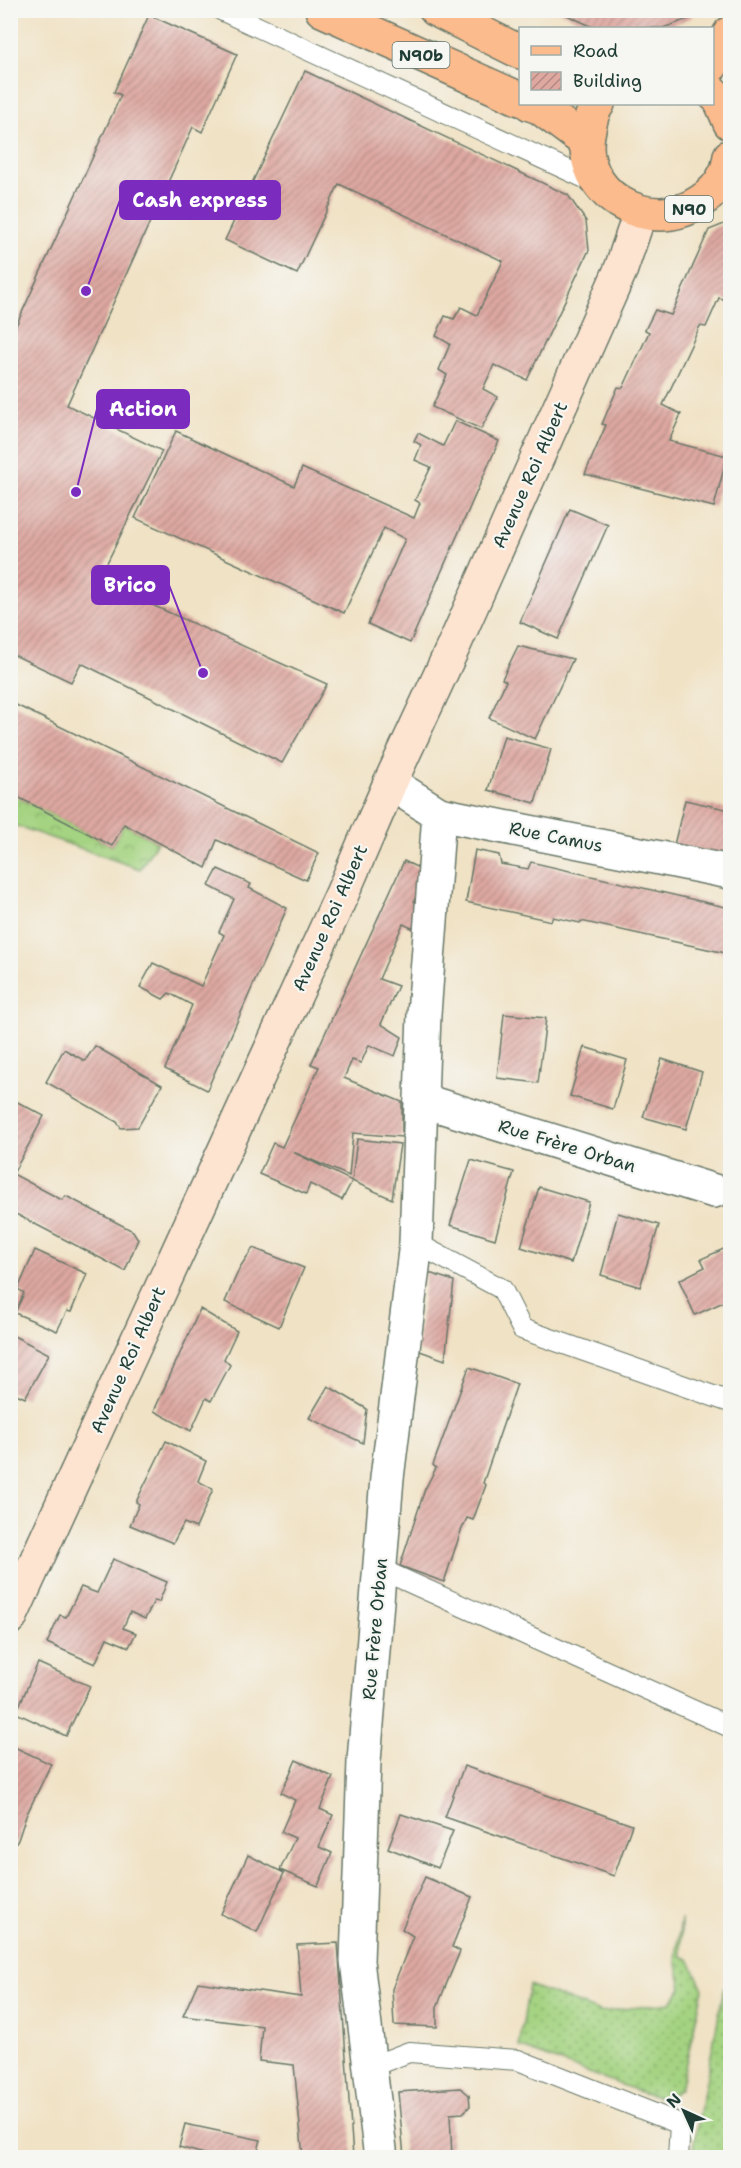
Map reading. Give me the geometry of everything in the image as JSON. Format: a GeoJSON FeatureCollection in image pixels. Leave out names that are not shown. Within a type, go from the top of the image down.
{"type":"FeatureCollection","features":[{"type":"Feature","properties":{"kind":"main road","name":"N90b"},"geometry":{"type":"LineString","coordinates":[[322,10],[519,99]]}},
{"type":"Feature","properties":{"kind":"main road","name":"N90b"},"geometry":{"type":"LineString","coordinates":[[436,10],[519,52]]}},
{"type":"Feature","properties":{"kind":"main road"},"geometry":{"type":"LineString","coordinates":[[714,61],[730,33]]}},
{"type":"Feature","properties":{"kind":"main road"},"geometry":{"type":"LineString","coordinates":[[714,94],[720,100],[730,123]]}},
{"type":"Feature","properties":{"kind":"main road"},"geometry":{"type":"LineString","coordinates":[[533,105],[586,142]]}},
{"type":"Feature","properties":{"kind":"main road","name":"N90"},"geometry":{"type":"LineString","coordinates":[[597,105],[594,109],[586,142],[589,164],[600,185],[618,202],[640,213],[665,215],[689,209],[710,195],[729,170]]}},
{"type":"Feature","properties":{"kind":"main road","name":"Avenue Roi Albert"},"geometry":{"type":"LineString","coordinates":[[10,1618],[342,894],[474,600],[621,269],[640,213]]}},
{"type":"Feature","properties":{"kind":"street","name":"Rue Camus"},"geometry":{"type":"LineString","coordinates":[[390,783],[439,814],[730,872]]}},
{"type":"Feature","properties":{"kind":"street","name":"Rue Frère Orban"},"geometry":{"type":"LineString","coordinates":[[381,2157],[357,1961],[364,1761],[387,1478],[416,1244],[424,1014],[439,814]]}},
{"type":"Feature","properties":{"kind":"street","name":"Rue Frère Orban"},"geometry":{"type":"LineString","coordinates":[[421,1100],[714,1191]]}},
{"type":"Feature","properties":{"kind":"lane"},"geometry":{"type":"LineString","coordinates":[[221,10],[600,185]]}},
{"type":"Feature","properties":{"kind":"lane"},"geometry":{"type":"LineString","coordinates":[[416,1244],[502,1289],[522,1329],[730,1402]]}},
{"type":"Feature","properties":{"kind":"lane"},"geometry":{"type":"LineString","coordinates":[[380,1569],[730,1726]]}},
{"type":"Feature","properties":{"kind":"lane"},"geometry":{"type":"LineString","coordinates":[[370,2067],[409,2052],[518,2060],[680,2124],[678,2157]]}},
{"type":"Feature","properties":{"kind":"green space"},"geometry":{"type":"Polygon","coordinates":[[[11,793],[112,846],[124,824],[157,842],[140,869],[11,824],[11,793]]]}},
{"type":"Feature","properties":{"kind":"green space"},"geometry":{"type":"Polygon","coordinates":[[[681,1919],[681,1956],[689,1959],[703,1989],[680,2089],[667,2096],[648,2094],[519,2047],[529,1985],[600,2012],[670,2003],[682,1988],[676,1959],[681,1919]]]}},
{"type":"Feature","properties":{"kind":"green space"},"geometry":{"type":"Polygon","coordinates":[[[724,1988],[730,1991],[730,2157],[693,2157],[692,2153],[724,1988]]]}},
{"type":"Feature","properties":{"kind":"building"},"geometry":{"type":"Polygon","coordinates":[[[556,10],[695,10],[691,18],[666,27],[593,27],[556,10]]]}},
{"type":"Feature","properties":{"kind":"building"},"geometry":{"type":"Polygon","coordinates":[[[149,15],[237,54],[202,132],[193,127],[67,405],[162,451],[100,577],[117,589],[327,684],[282,763],[81,663],[71,682],[10,653],[10,339],[121,95],[114,92],[149,15]]]}},
{"type":"Feature","properties":{"kind":"building"},"geometry":{"type":"Polygon","coordinates":[[[305,71],[568,195],[586,221],[589,250],[527,380],[494,365],[483,389],[498,397],[481,429],[432,407],[447,375],[439,370],[450,344],[436,336],[445,316],[454,319],[461,307],[477,315],[503,261],[339,184],[297,274],[225,240],[305,71]]]}},
{"type":"Feature","properties":{"kind":"building"},"geometry":{"type":"Polygon","coordinates":[[[724,224],[730,226],[730,301],[719,298],[706,327],[700,326],[663,405],[681,414],[669,441],[727,456],[714,507],[585,474],[606,425],[602,424],[618,387],[623,388],[649,332],[645,330],[655,310],[671,315],[709,230],[724,224]]]}},
{"type":"Feature","properties":{"kind":"building"},"geometry":{"type":"Polygon","coordinates":[[[455,421],[499,441],[410,643],[368,624],[405,539],[384,528],[344,613],[135,518],[176,431],[294,486],[302,468],[414,518],[420,503],[415,500],[431,467],[415,460],[421,445],[414,441],[418,433],[443,446],[455,421]]]}},
{"type":"Feature","properties":{"kind":"building"},"geometry":{"type":"Polygon","coordinates":[[[570,509],[608,525],[558,639],[520,622],[570,509]]]}},
{"type":"Feature","properties":{"kind":"building"},"geometry":{"type":"Polygon","coordinates":[[[518,646],[573,659],[535,739],[489,718],[506,681],[502,679],[518,646]]]}},
{"type":"Feature","properties":{"kind":"building"},"geometry":{"type":"Polygon","coordinates":[[[10,702],[319,853],[306,880],[217,840],[206,868],[124,824],[112,846],[10,793],[10,702]]]}},
{"type":"Feature","properties":{"kind":"building"},"geometry":{"type":"Polygon","coordinates":[[[504,736],[551,749],[535,803],[488,790],[504,736]]]}},
{"type":"Feature","properties":{"kind":"building"},"geometry":{"type":"Polygon","coordinates":[[[685,800],[730,810],[730,857],[674,845],[685,800]]]}},
{"type":"Feature","properties":{"kind":"building"},"geometry":{"type":"Polygon","coordinates":[[[475,850],[499,855],[501,864],[528,869],[531,862],[730,908],[730,954],[581,921],[580,923],[553,917],[551,921],[466,902],[475,850]]]}},
{"type":"Feature","properties":{"kind":"building"},"geometry":{"type":"Polygon","coordinates":[[[404,861],[427,872],[414,901],[427,908],[423,933],[403,924],[379,979],[398,986],[381,1024],[402,1037],[395,1056],[369,1045],[361,1063],[352,1060],[344,1078],[402,1102],[402,1137],[353,1133],[349,1176],[293,1152],[352,1181],[342,1200],[310,1184],[306,1194],[259,1174],[273,1143],[282,1147],[319,1067],[311,1064],[404,861]]]}},
{"type":"Feature","properties":{"kind":"building"},"geometry":{"type":"Polygon","coordinates":[[[218,869],[251,884],[249,888],[287,908],[207,1090],[165,1069],[192,1005],[169,993],[163,999],[140,987],[153,963],[201,986],[224,935],[219,932],[234,899],[209,886],[218,869]]]}},
{"type":"Feature","properties":{"kind":"building"},"geometry":{"type":"Polygon","coordinates":[[[504,1014],[546,1018],[538,1083],[497,1078],[504,1014]]]}},
{"type":"Feature","properties":{"kind":"building"},"geometry":{"type":"Polygon","coordinates":[[[95,1046],[162,1085],[138,1127],[121,1128],[117,1122],[46,1082],[64,1049],[85,1061],[95,1046]]]}},
{"type":"Feature","properties":{"kind":"building"},"geometry":{"type":"Polygon","coordinates":[[[584,1047],[627,1060],[613,1109],[570,1096],[584,1047]]]}},
{"type":"Feature","properties":{"kind":"building"},"geometry":{"type":"Polygon","coordinates":[[[662,1059],[702,1072],[686,1129],[643,1117],[662,1059]]]}},
{"type":"Feature","properties":{"kind":"building"},"geometry":{"type":"Polygon","coordinates":[[[10,1098],[44,1116],[13,1174],[62,1200],[66,1196],[133,1231],[138,1239],[125,1271],[10,1211],[10,1098]]]}},
{"type":"Feature","properties":{"kind":"building"},"geometry":{"type":"Polygon","coordinates":[[[357,1139],[400,1144],[392,1199],[352,1181],[357,1139]]]}},
{"type":"Feature","properties":{"kind":"building"},"geometry":{"type":"Polygon","coordinates":[[[471,1160],[514,1172],[495,1239],[450,1225],[471,1160]]]}},
{"type":"Feature","properties":{"kind":"building"},"geometry":{"type":"Polygon","coordinates":[[[539,1187],[589,1202],[571,1263],[521,1247],[539,1187]]]}},
{"type":"Feature","properties":{"kind":"building"},"geometry":{"type":"Polygon","coordinates":[[[618,1213],[659,1225],[640,1287],[601,1275],[618,1213]]]}},
{"type":"Feature","properties":{"kind":"building"},"geometry":{"type":"Polygon","coordinates":[[[728,1247],[730,1299],[695,1315],[679,1280],[705,1267],[701,1259],[728,1247]]]}},
{"type":"Feature","properties":{"kind":"building"},"geometry":{"type":"Polygon","coordinates":[[[253,1248],[304,1268],[279,1327],[225,1302],[240,1267],[253,1248]]]}},
{"type":"Feature","properties":{"kind":"building"},"geometry":{"type":"Polygon","coordinates":[[[35,1250],[87,1274],[71,1312],[67,1311],[57,1331],[15,1313],[24,1293],[18,1289],[35,1250]]]}},
{"type":"Feature","properties":{"kind":"building"},"geometry":{"type":"Polygon","coordinates":[[[426,1272],[454,1281],[445,1360],[417,1350],[426,1272]]]}},
{"type":"Feature","properties":{"kind":"building"},"geometry":{"type":"Polygon","coordinates":[[[200,1309],[237,1331],[224,1359],[230,1365],[211,1401],[206,1398],[191,1431],[154,1411],[200,1309]]]}},
{"type":"Feature","properties":{"kind":"building"},"geometry":{"type":"Polygon","coordinates":[[[10,1334],[49,1354],[25,1398],[10,1391],[10,1334]]]}},
{"type":"Feature","properties":{"kind":"building"},"geometry":{"type":"Polygon","coordinates":[[[469,1367],[517,1384],[483,1483],[486,1485],[473,1520],[467,1518],[461,1531],[444,1582],[400,1566],[425,1489],[436,1468],[433,1465],[469,1367]]]}},
{"type":"Feature","properties":{"kind":"building"},"geometry":{"type":"Polygon","coordinates":[[[328,1386],[367,1409],[363,1443],[309,1418],[328,1386]]]}},
{"type":"Feature","properties":{"kind":"building"},"geometry":{"type":"Polygon","coordinates":[[[166,1441],[206,1461],[198,1481],[213,1489],[196,1528],[184,1523],[173,1543],[130,1525],[139,1504],[136,1502],[166,1441]]]}},
{"type":"Feature","properties":{"kind":"building"},"geometry":{"type":"Polygon","coordinates":[[[113,1559],[167,1582],[159,1602],[154,1601],[145,1619],[130,1612],[123,1628],[136,1633],[129,1647],[107,1638],[95,1664],[47,1643],[60,1615],[66,1617],[81,1587],[97,1593],[113,1559]]]}},
{"type":"Feature","properties":{"kind":"building"},"geometry":{"type":"Polygon","coordinates":[[[38,1663],[90,1686],[66,1736],[16,1713],[38,1663]]]}},
{"type":"Feature","properties":{"kind":"building"},"geometry":{"type":"Polygon","coordinates":[[[10,1745],[51,1764],[26,1816],[18,1840],[10,1853],[10,1745]]]}},
{"type":"Feature","properties":{"kind":"building"},"geometry":{"type":"Polygon","coordinates":[[[296,1760],[333,1777],[320,1809],[333,1815],[319,1847],[332,1853],[318,1886],[280,1870],[295,1838],[281,1832],[295,1800],[281,1793],[296,1760]]]}},
{"type":"Feature","properties":{"kind":"building"},"geometry":{"type":"Polygon","coordinates":[[[464,1766],[632,1825],[614,1876],[445,1817],[464,1766]]]}},
{"type":"Feature","properties":{"kind":"building"},"geometry":{"type":"Polygon","coordinates":[[[401,1814],[453,1831],[438,1868],[388,1848],[401,1814]]]}},
{"type":"Feature","properties":{"kind":"building"},"geometry":{"type":"Polygon","coordinates":[[[248,1855],[284,1873],[257,1932],[221,1914],[248,1855]]]}},
{"type":"Feature","properties":{"kind":"building"},"geometry":{"type":"Polygon","coordinates":[[[425,1877],[472,1897],[452,1947],[460,1951],[437,2007],[437,2027],[394,2025],[392,1989],[413,1936],[402,1929],[425,1877]]]}},
{"type":"Feature","properties":{"kind":"building"},"geometry":{"type":"Polygon","coordinates":[[[338,1943],[353,2157],[303,2157],[294,2065],[259,2061],[262,2026],[183,2016],[198,1982],[301,1997],[297,1945],[338,1943]]]}},
{"type":"Feature","properties":{"kind":"building"},"geometry":{"type":"Polygon","coordinates":[[[461,2088],[469,2095],[470,2106],[463,2113],[450,2114],[452,2157],[404,2157],[398,2092],[461,2088]]]}},
{"type":"Feature","properties":{"kind":"building"},"geometry":{"type":"Polygon","coordinates":[[[185,2124],[261,2140],[256,2157],[215,2157],[179,2147],[185,2124]]]}},
{"type":"Feature","properties":{"kind":"place","name":"Cash express"},"geometry":{"type":"Point","coordinates":[86,291]}},
{"type":"Feature","properties":{"kind":"place","name":"Action"},"geometry":{"type":"Point","coordinates":[76,492]}},
{"type":"Feature","properties":{"kind":"place","name":"Brico"},"geometry":{"type":"Point","coordinates":[203,673]}}]}
